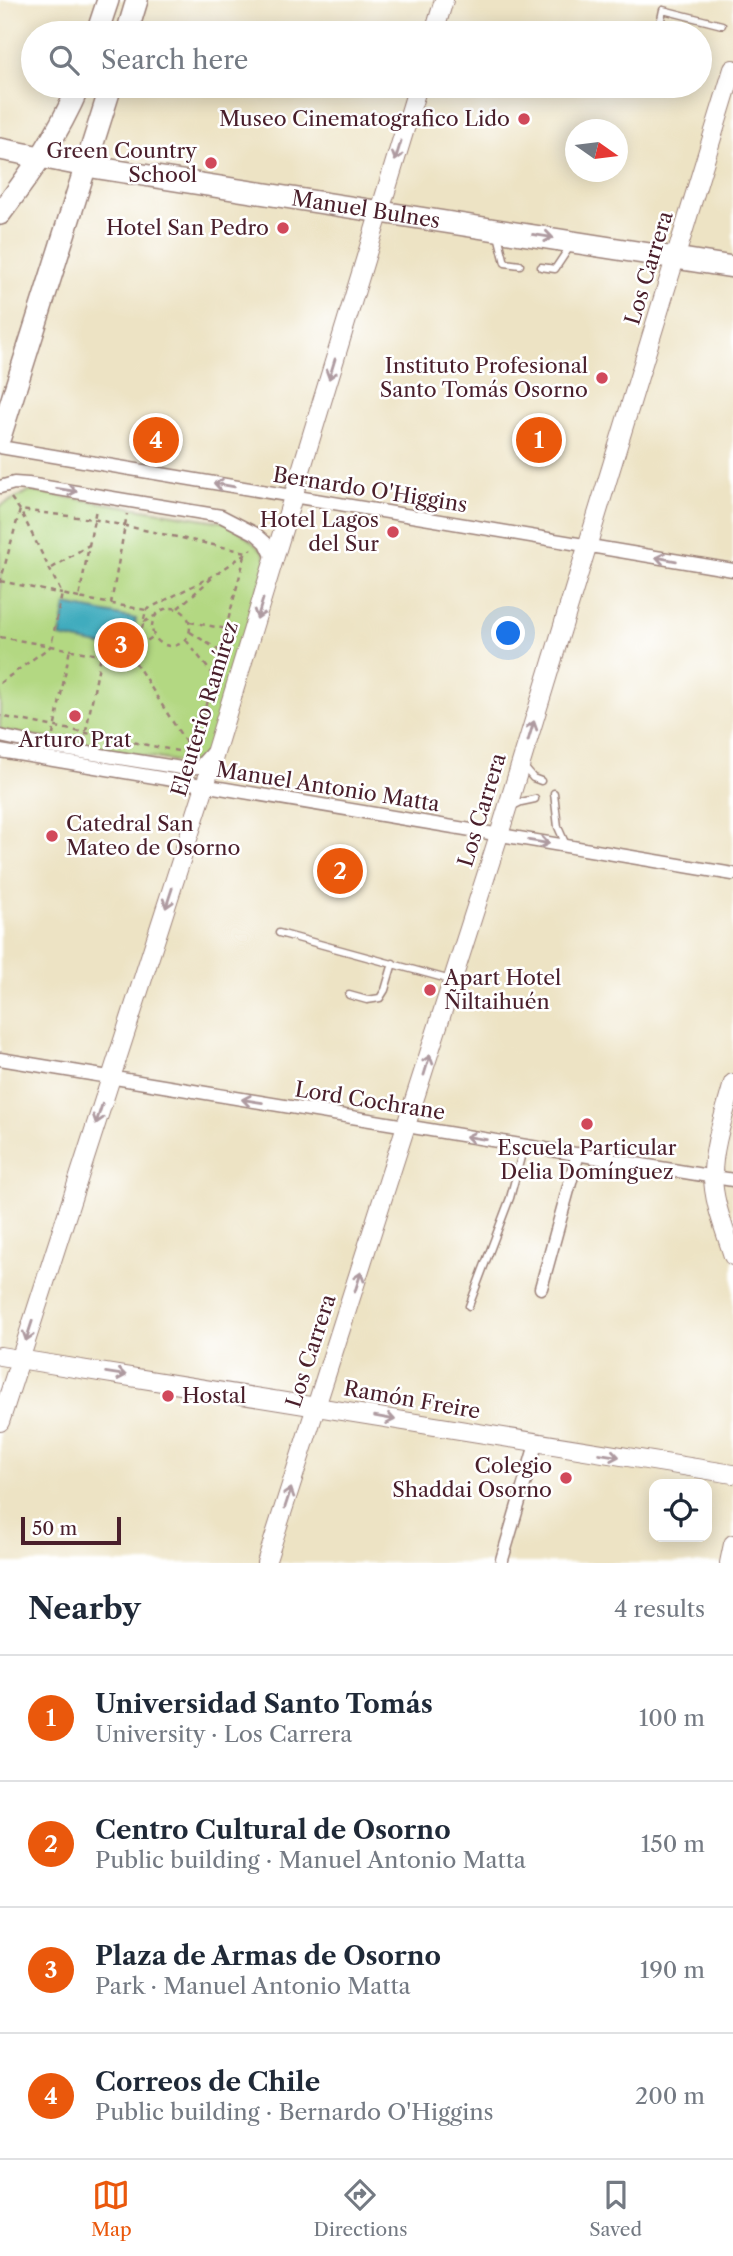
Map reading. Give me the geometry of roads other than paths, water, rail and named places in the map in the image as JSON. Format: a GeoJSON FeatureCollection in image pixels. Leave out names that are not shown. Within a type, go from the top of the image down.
{"type":"FeatureCollection","features":[{"type":"Feature","properties":{"kind":"main road"},"geometry":{"type":"LineString","coordinates":[[101,21],[108,0]]}},
{"type":"Feature","properties":{"kind":"main road"},"geometry":{"type":"LineString","coordinates":[[131,21],[137,0]]}},
{"type":"Feature","properties":{"kind":"main road"},"geometry":{"type":"LineString","coordinates":[[438,21],[444,0]]}},
{"type":"Feature","properties":{"kind":"main road","name":"Los Carrera"},"geometry":{"type":"LineString","coordinates":[[266,1563],[499,835],[733,69]]}},
{"type":"Feature","properties":{"kind":"main road"},"geometry":{"type":"LineString","coordinates":[[0,214],[43,157],[73,98]]}},
{"type":"Feature","properties":{"kind":"main road"},"geometry":{"type":"LineString","coordinates":[[0,437],[107,98]]}},
{"type":"Feature","properties":{"kind":"main road","name":"Eleuterio Ramírez"},"geometry":{"type":"LineString","coordinates":[[0,1422],[217,748],[414,98]]}},
{"type":"Feature","properties":{"kind":"main road","name":"Manuel Bulnes"},"geometry":{"type":"LineString","coordinates":[[0,149],[86,166],[733,267]]}},
{"type":"Feature","properties":{"kind":"main road"},"geometry":{"type":"LineString","coordinates":[[733,1083],[715,1150],[713,1177],[733,1256]]}},
{"type":"Feature","properties":{"kind":"main road","name":"Ramón Freire"},"geometry":{"type":"LineString","coordinates":[[0,1356],[733,1474]]}},
{"type":"Feature","properties":{"kind":"main road"},"geometry":{"type":"LineString","coordinates":[[729,1563],[733,1544]]}},
{"type":"Feature","properties":{"kind":"street","name":"Bernardo O'Higgins"},"geometry":{"type":"LineString","coordinates":[[0,447],[733,570]]}},
{"type":"Feature","properties":{"kind":"street"},"geometry":{"type":"LineString","coordinates":[[0,487],[14,483],[221,516],[256,534],[265,542],[274,560]]}},
{"type":"Feature","properties":{"kind":"street","name":"Manuel Antonio Matta"},"geometry":{"type":"LineString","coordinates":[[0,736],[181,768],[199,767],[217,748]]}},
{"type":"Feature","properties":{"kind":"street","name":"Manuel Antonio Matta"},"geometry":{"type":"LineString","coordinates":[[0,751],[733,874]]}},
{"type":"Feature","properties":{"kind":"street","name":"Lord Cochrane"},"geometry":{"type":"LineString","coordinates":[[0,1059],[733,1180]]}},
{"type":"Feature","properties":{"kind":"street"},"geometry":{"type":"LineString","coordinates":[[541,1288],[578,1154]]}},
{"type":"Feature","properties":{"kind":"street"},"geometry":{"type":"LineString","coordinates":[[501,1563],[536,1444]]}},
{"type":"Feature","properties":{"kind":"lane"},"geometry":{"type":"LineString","coordinates":[[661,21],[665,0]]}},
{"type":"Feature","properties":{"kind":"lane"},"geometry":{"type":"LineString","coordinates":[[663,10],[709,21]]}},
{"type":"Feature","properties":{"kind":"lane"},"geometry":{"type":"LineString","coordinates":[[712,22],[722,24]]}},
{"type":"Feature","properties":{"kind":"lane"},"geometry":{"type":"LineString","coordinates":[[497,229],[505,263],[520,265]]}},
{"type":"Feature","properties":{"kind":"lane"},"geometry":{"type":"LineString","coordinates":[[541,267],[555,269],[574,241]]}},
{"type":"Feature","properties":{"kind":"lane"},"geometry":{"type":"LineString","coordinates":[[521,762],[528,773],[541,781]]}},
{"type":"Feature","properties":{"kind":"lane"},"geometry":{"type":"LineString","coordinates":[[554,793],[558,827],[567,846]]}},
{"type":"Feature","properties":{"kind":"lane"},"geometry":{"type":"LineString","coordinates":[[506,810],[521,802],[535,799]]}},
{"type":"Feature","properties":{"kind":"lane"},"geometry":{"type":"LineString","coordinates":[[279,933],[453,981]]}},
{"type":"Feature","properties":{"kind":"lane"},"geometry":{"type":"LineString","coordinates":[[349,995],[367,1000],[380,998],[393,963]]}},
{"type":"Feature","properties":{"kind":"lane"},"geometry":{"type":"LineString","coordinates":[[469,1306],[506,1209],[524,1145]]}},
{"type":"Feature","properties":{"kind":"water"},"geometry":{"type":"Polygon","coordinates":[[[66,605],[136,619],[129,651],[60,637],[66,605]]]}},
{"type":"Feature","properties":{"kind":"place","name":"Museo Cinematografico Lido"},"geometry":{"type":"Point","coordinates":[524,119]}},
{"type":"Feature","properties":{"kind":"place","name":"Green Country School"},"geometry":{"type":"Point","coordinates":[211,163]}},
{"type":"Feature","properties":{"kind":"place","name":"Hotel San Pedro"},"geometry":{"type":"Point","coordinates":[283,228]}},
{"type":"Feature","properties":{"kind":"place","name":"Instituto Profesional Santo Tomás Osorno"},"geometry":{"type":"Point","coordinates":[602,378]}},
{"type":"Feature","properties":{"kind":"place","name":"Correos de Chile"},"geometry":{"type":"Point","coordinates":[156,440]}},
{"type":"Feature","properties":{"kind":"place","name":"Universidad Santo Tomás"},"geometry":{"type":"Point","coordinates":[539,440]}},
{"type":"Feature","properties":{"kind":"place","name":"Hotel Lagos del Sur"},"geometry":{"type":"Point","coordinates":[393,532]}},
{"type":"Feature","properties":{"kind":"place","name":"Plaza de Armas de Osorno"},"geometry":{"type":"Point","coordinates":[121,645]}},
{"type":"Feature","properties":{"kind":"place","name":"Arturo Prat"},"geometry":{"type":"Point","coordinates":[75,716]}},
{"type":"Feature","properties":{"kind":"place","name":"Catedral San Mateo de Osorno"},"geometry":{"type":"Point","coordinates":[52,836]}},
{"type":"Feature","properties":{"kind":"place","name":"Centro Cultural de Osorno"},"geometry":{"type":"Point","coordinates":[340,871]}},
{"type":"Feature","properties":{"kind":"place","name":"Apart Hotel Ñiltaihuén"},"geometry":{"type":"Point","coordinates":[430,990]}},
{"type":"Feature","properties":{"kind":"place","name":"Escuela Particular Delia Domínguez"},"geometry":{"type":"Point","coordinates":[587,1124]}},
{"type":"Feature","properties":{"kind":"place","name":"Hostal"},"geometry":{"type":"Point","coordinates":[168,1396]}},
{"type":"Feature","properties":{"kind":"place","name":"Colegio Shaddai Osorno"},"geometry":{"type":"Point","coordinates":[566,1478]}}]}
